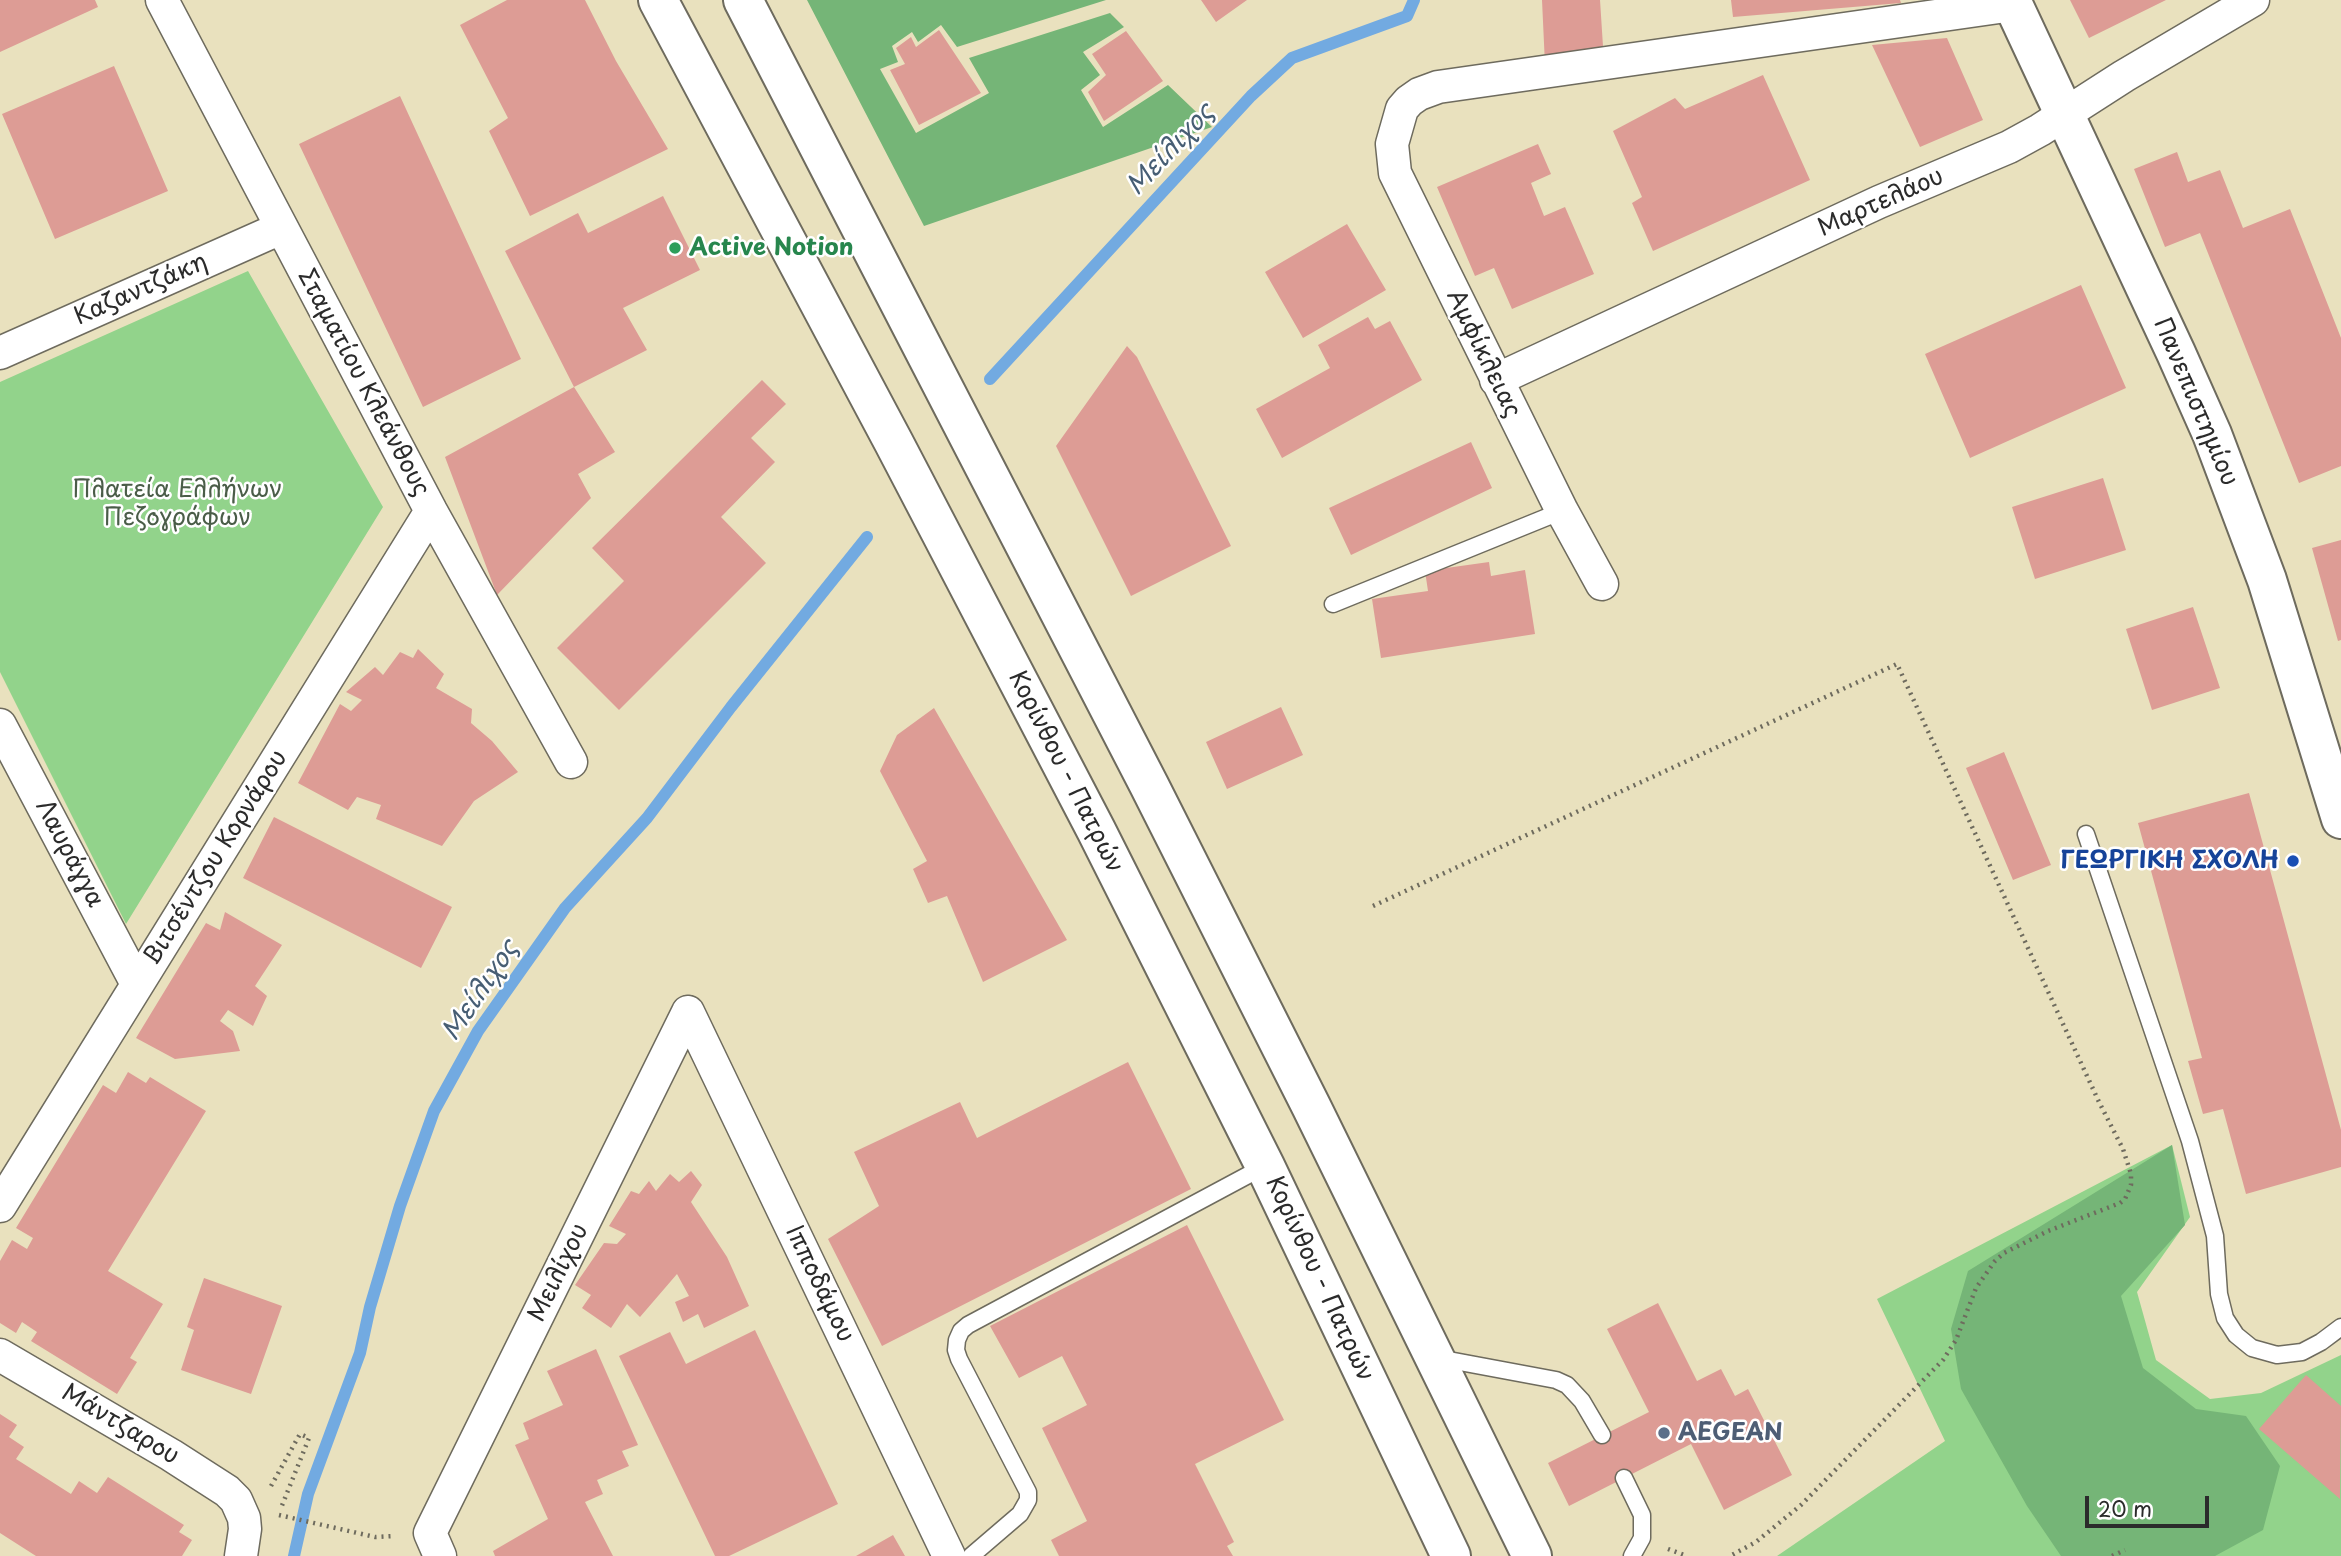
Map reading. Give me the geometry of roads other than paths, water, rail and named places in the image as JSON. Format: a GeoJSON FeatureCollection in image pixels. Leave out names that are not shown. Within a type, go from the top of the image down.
{"type":"FeatureCollection","features":[{"type":"Feature","properties":{"kind":"main road","name":"Κορίνθου - Πατρών"},"geometry":{"type":"LineString","coordinates":[[658,0],[1096,830],[1265,1166],[1451,1556]]}},
{"type":"Feature","properties":{"kind":"main road"},"geometry":{"type":"LineString","coordinates":[[743,0],[1156,798],[1532,1556]]}},
{"type":"Feature","properties":{"kind":"main road","name":"Πανεπιστημίου"},"geometry":{"type":"LineString","coordinates":[[2012,3],[2212,434],[2267,580],[2341,819]]}},
{"type":"Feature","properties":{"kind":"street","name":"Σταματίου Κλεάνθους"},"geometry":{"type":"LineString","coordinates":[[162,0],[431,511],[571,762]]}},
{"type":"Feature","properties":{"kind":"street","name":"Μαρτελάου"},"geometry":{"type":"LineString","coordinates":[[1496,380],[1879,202],[2010,146],[2253,0]]}},
{"type":"Feature","properties":{"kind":"street","name":"Αμφίκλειας"},"geometry":{"type":"LineString","coordinates":[[1602,584],[1496,380],[1395,173],[1392,144],[1398,117],[1409,100],[1438,88],[2012,3]]}},
{"type":"Feature","properties":{"kind":"street","name":"Καζαντζάκη"},"geometry":{"type":"LineString","coordinates":[[0,353],[281,228]]}},
{"type":"Feature","properties":{"kind":"street","name":"Βιτσέντζου Κορνάρου"},"geometry":{"type":"LineString","coordinates":[[0,1206],[431,511]]}},
{"type":"Feature","properties":{"kind":"street","name":"Λαυράγγα"},"geometry":{"type":"LineString","coordinates":[[0,725],[137,984]]}},
{"type":"Feature","properties":{"kind":"street","name":"Μειλίχου"},"geometry":{"type":"LineString","coordinates":[[435,1544],[688,1012]]}},
{"type":"Feature","properties":{"kind":"street","name":"Ιπποδάμου"},"geometry":{"type":"LineString","coordinates":[[688,1012],[949,1556]]}},
{"type":"Feature","properties":{"kind":"street","name":"Μάντζαρου"},"geometry":{"type":"LineString","coordinates":[[0,1355],[211,1479],[236,1500],[242,1511],[245,1529],[241,1556]]}},
{"type":"Feature","properties":{"kind":"lane"},"geometry":{"type":"LineString","coordinates":[[1333,604],[1562,511]]}},
{"type":"Feature","properties":{"kind":"lane"},"geometry":{"type":"LineString","coordinates":[[2086,834],[2190,1141],[2215,1236],[2219,1294],[2225,1318],[2236,1335],[2252,1348],[2277,1354],[2302,1352],[2341,1327]]}},
{"type":"Feature","properties":{"kind":"lane"},"geometry":{"type":"LineString","coordinates":[[971,1556],[1020,1514],[1028,1500],[1028,1492],[958,1359],[956,1350],[961,1331],[1265,1166]]}},
{"type":"Feature","properties":{"kind":"lane"},"geometry":{"type":"LineString","coordinates":[[1435,1357],[1556,1380],[1566,1385],[1582,1401],[1602,1435]]}},
{"type":"Feature","properties":{"kind":"lane"},"geometry":{"type":"LineString","coordinates":[[1624,1478],[1642,1515],[1642,1538],[1632,1556]]}},
{"type":"Feature","properties":{"kind":"waterway","name":"Μείλιχος"},"geometry":{"type":"LineString","coordinates":[[990,379],[1251,96],[1292,58],[1407,16],[1414,0]]}},
{"type":"Feature","properties":{"kind":"waterway","name":"Μείλιχος"},"geometry":{"type":"LineString","coordinates":[[294,1556],[308,1494],[360,1353],[370,1307],[400,1206],[434,1111],[478,1031],[565,908],[647,818],[731,707],[867,537]]}},
{"type":"Feature","properties":{"kind":"place","name":"Active Notion"},"geometry":{"type":"Point","coordinates":[675,248]}},
{"type":"Feature","properties":{"kind":"place","name":"ΓΕΩΡΓΙΚΗ ΣΧΟΛΗ"},"geometry":{"type":"Point","coordinates":[2293,861]}},
{"type":"Feature","properties":{"kind":"place","name":"AEGEAN"},"geometry":{"type":"Point","coordinates":[1664,1433]}},
{"type":"Feature","properties":{"kind":"park label","name":"Πλατεία Ελλήνων Πεζογράφων"},"geometry":{"type":"Point","coordinates":[177,504]}}]}
